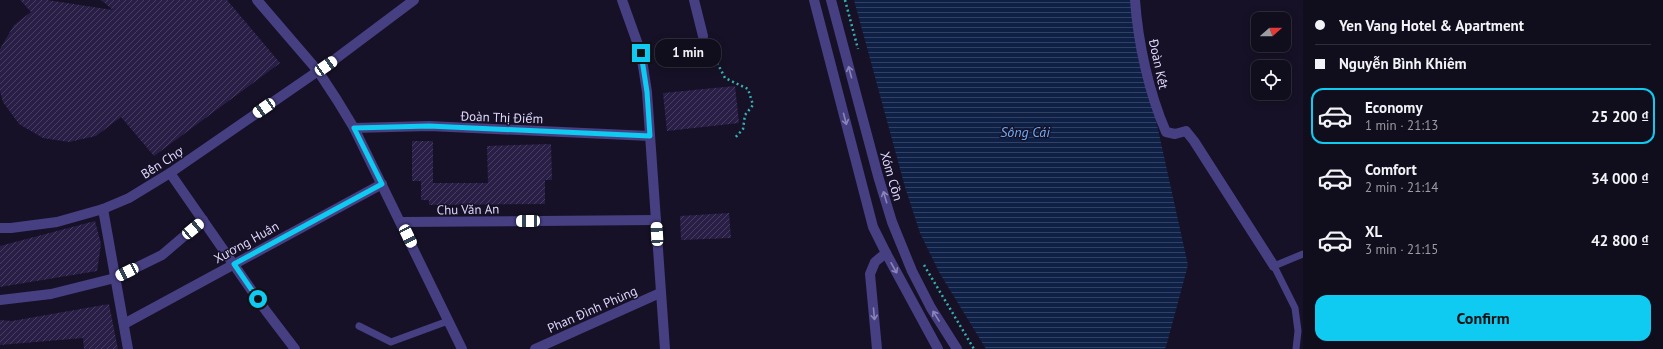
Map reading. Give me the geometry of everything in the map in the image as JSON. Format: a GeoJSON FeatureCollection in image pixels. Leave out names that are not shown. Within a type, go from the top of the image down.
{"type":"FeatureCollection","features":[{"type":"Feature","properties":{"kind":"street"},"geometry":{"type":"LineString","coordinates":[[257,0],[318,71],[354,128],[462,349]]}},
{"type":"Feature","properties":{"kind":"street","name":"Bến Chợ"},"geometry":{"type":"LineString","coordinates":[[0,228],[57,222],[103,209],[129,198],[170,173],[318,71],[414,0]]}},
{"type":"Feature","properties":{"kind":"street"},"geometry":{"type":"LineString","coordinates":[[622,0],[641,53],[647,92],[665,349]]}},
{"type":"Feature","properties":{"kind":"street"},"geometry":{"type":"LineString","coordinates":[[694,0],[704,36]]}},
{"type":"Feature","properties":{"kind":"street"},"geometry":{"type":"LineString","coordinates":[[814,0],[873,227],[938,349]]}},
{"type":"Feature","properties":{"kind":"street","name":"Xóm Cồn"},"geometry":{"type":"LineString","coordinates":[[831,0],[878,176],[892,222],[912,271],[931,308],[957,349]]}},
{"type":"Feature","properties":{"kind":"street","name":"Đoàn Kết"},"geometry":{"type":"LineString","coordinates":[[1135,0],[1136,17],[1146,65],[1154,99],[1166,132],[1175,134],[1186,131],[1229,193],[1257,242],[1274,266]]}},
{"type":"Feature","properties":{"kind":"street","name":"Đoàn Thị Điểm"},"geometry":{"type":"LineString","coordinates":[[354,128],[429,126],[650,136]]}},
{"type":"Feature","properties":{"kind":"street"},"geometry":{"type":"LineString","coordinates":[[170,173],[296,349]]}},
{"type":"Feature","properties":{"kind":"street","name":"Xương Huân"},"geometry":{"type":"LineString","coordinates":[[124,324],[382,184]]}},
{"type":"Feature","properties":{"kind":"street"},"geometry":{"type":"LineString","coordinates":[[103,209],[128,349]]}},
{"type":"Feature","properties":{"kind":"street"},"geometry":{"type":"LineString","coordinates":[[0,300],[51,294],[115,278],[162,254],[203,220]]}},
{"type":"Feature","properties":{"kind":"street","name":"Chu Văn An"},"geometry":{"type":"LineString","coordinates":[[401,222],[656,220]]}},
{"type":"Feature","properties":{"kind":"street"},"geometry":{"type":"LineString","coordinates":[[877,349],[870,274],[875,262],[886,253]]}},
{"type":"Feature","properties":{"kind":"street","name":"Phan Đình Phùng"},"geometry":{"type":"LineString","coordinates":[[535,349],[660,292]]}},
{"type":"Feature","properties":{"kind":"lane"},"geometry":{"type":"LineString","coordinates":[[1296,349],[1298,331],[1295,308],[1274,266],[1303,254]]}},
{"type":"Feature","properties":{"kind":"lane"},"geometry":{"type":"LineString","coordinates":[[359,326],[391,342],[448,321]]}},
{"type":"Feature","properties":{"kind":"path"},"geometry":{"type":"LineString","coordinates":[[845,0],[859,52]]}},
{"type":"Feature","properties":{"kind":"path"},"geometry":{"type":"LineString","coordinates":[[704,36],[725,78],[748,89],[753,105],[745,115],[743,129],[734,139]]}},
{"type":"Feature","properties":{"kind":"path"},"geometry":{"type":"LineString","coordinates":[[920,259],[974,349]]}},
{"type":"Feature","properties":{"kind":"water","name":"Sông Cái"},"geometry":{"type":"Polygon","coordinates":[[[854,0],[1132,0],[1144,66],[1188,265],[1166,347],[1164,349],[986,349],[939,272],[920,233],[905,187],[854,0]]]}},
{"type":"Feature","properties":{"kind":"building"},"geometry":{"type":"Polygon","coordinates":[[[20,0],[47,0],[113,10],[101,0],[227,0],[280,63],[154,156],[121,117],[96,136],[69,142],[43,138],[19,124],[3,102],[0,91],[0,49],[14,25],[31,12],[20,0]]]}},
{"type":"Feature","properties":{"kind":"building"},"geometry":{"type":"Polygon","coordinates":[[[735,86],[739,123],[667,131],[663,93],[735,86]]]}},
{"type":"Feature","properties":{"kind":"building"},"geometry":{"type":"Polygon","coordinates":[[[412,141],[433,141],[433,183],[488,183],[487,146],[551,144],[552,180],[545,180],[545,204],[429,205],[429,200],[421,200],[421,181],[412,181],[412,141]]]}},
{"type":"Feature","properties":{"kind":"building"},"geometry":{"type":"Polygon","coordinates":[[[729,213],[731,238],[681,240],[680,216],[729,213]]]}},
{"type":"Feature","properties":{"kind":"building"},"geometry":{"type":"Polygon","coordinates":[[[95,221],[101,244],[97,271],[0,287],[0,246],[95,221]]]}},
{"type":"Feature","properties":{"kind":"building"},"geometry":{"type":"Polygon","coordinates":[[[109,304],[118,349],[84,349],[83,338],[0,345],[0,320],[12,321],[109,304]]]}},
{"type":"Feature","properties":{"kind":"route"},"geometry":{"type":"LineString","coordinates":[[258,299],[234,264],[382,184],[354,128],[429,126],[650,136],[647,92],[641,53]]}}]}
